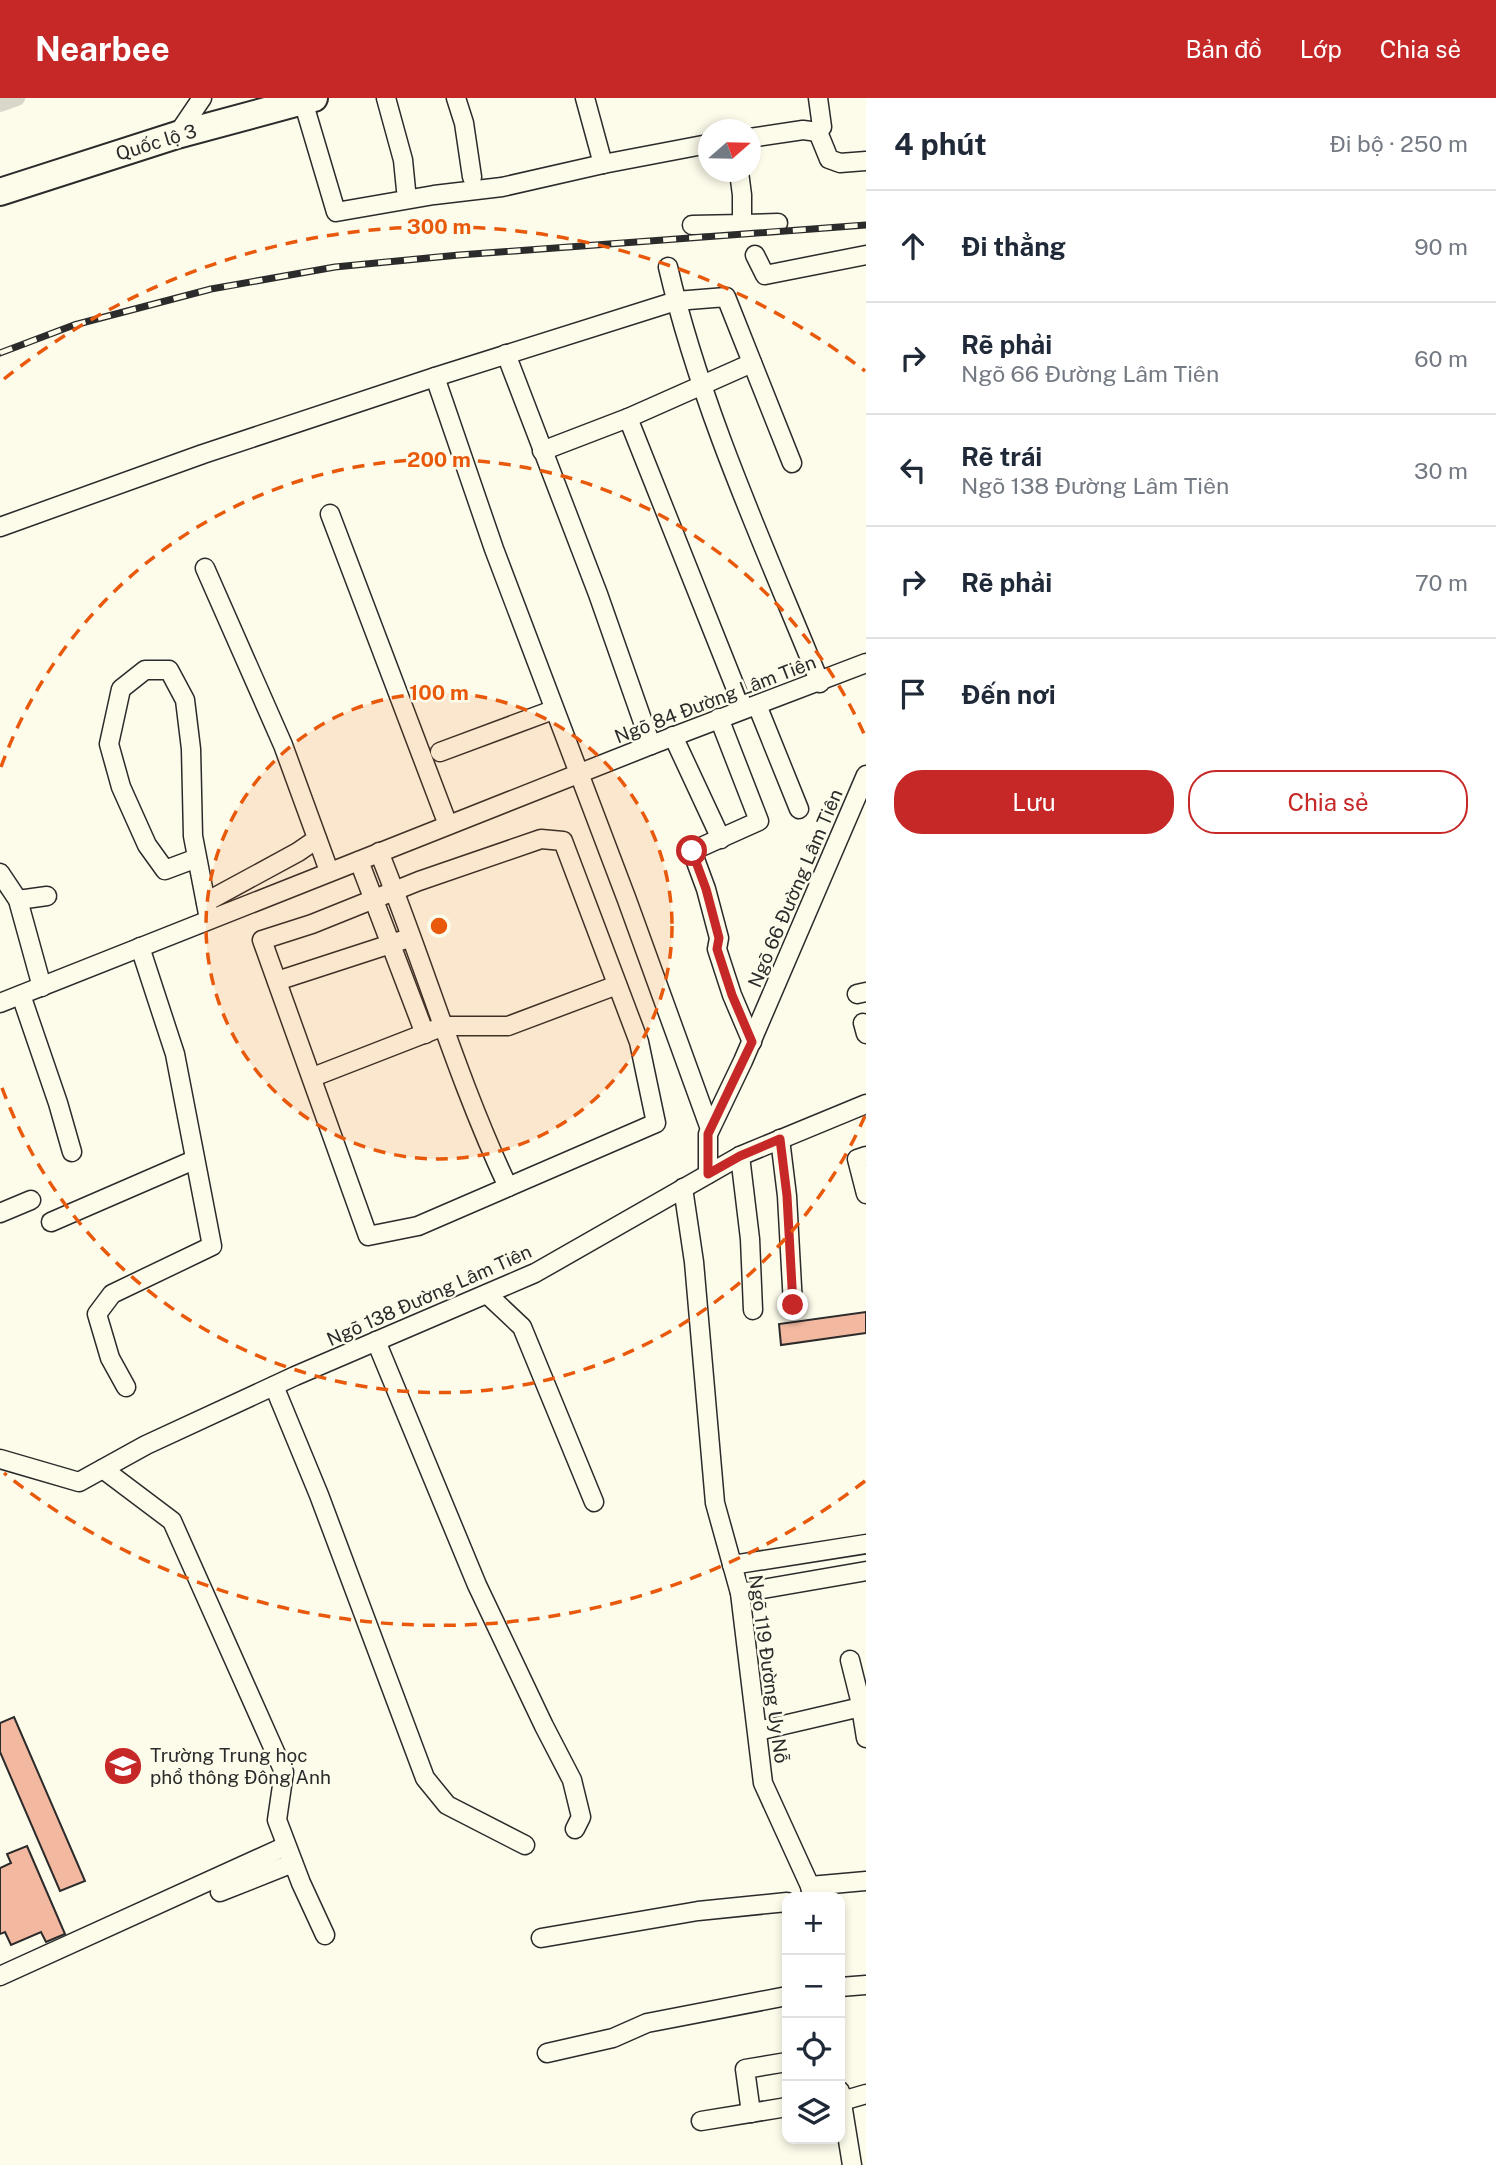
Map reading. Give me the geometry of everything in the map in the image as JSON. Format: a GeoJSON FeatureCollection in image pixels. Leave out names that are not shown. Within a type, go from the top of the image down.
{"type":"FeatureCollection","features":[{"type":"Feature","properties":{"kind":"highway","name":"Quốc lộ 3"},"geometry":{"type":"LineString","coordinates":[[0,192],[177,135],[308,100]]}},
{"type":"Feature","properties":{"kind":"street"},"geometry":{"type":"LineString","coordinates":[[177,135],[202,98]]}},
{"type":"Feature","properties":{"kind":"street"},"geometry":{"type":"LineString","coordinates":[[386,98],[403,160],[406,190]]}},
{"type":"Feature","properties":{"kind":"street"},"geometry":{"type":"LineString","coordinates":[[456,98],[464,123],[472,177]]}},
{"type":"Feature","properties":{"kind":"street"},"geometry":{"type":"LineString","coordinates":[[584,98],[603,164]]}},
{"type":"Feature","properties":{"kind":"street"},"geometry":{"type":"LineString","coordinates":[[818,98],[822,127],[818,132]]}},
{"type":"Feature","properties":{"kind":"street"},"geometry":{"type":"LineString","coordinates":[[308,100],[337,212],[434,195],[502,187],[698,146]]}},
{"type":"Feature","properties":{"kind":"street"},"geometry":{"type":"LineString","coordinates":[[761,136],[803,130],[818,132]]}},
{"type":"Feature","properties":{"kind":"street"},"geometry":{"type":"LineString","coordinates":[[818,132],[830,159],[840,163],[866,161]]}},
{"type":"Feature","properties":{"kind":"street"},"geometry":{"type":"LineString","coordinates":[[740,182],[742,224]]}},
{"type":"Feature","properties":{"kind":"street"},"geometry":{"type":"LineString","coordinates":[[692,225],[778,223]]}},
{"type":"Feature","properties":{"kind":"street"},"geometry":{"type":"LineString","coordinates":[[755,255],[765,275],[866,255]]}},
{"type":"Feature","properties":{"kind":"street"},"geometry":{"type":"LineString","coordinates":[[668,267],[676,301],[728,455],[820,682]]}},
{"type":"Feature","properties":{"kind":"street"},"geometry":{"type":"LineString","coordinates":[[0,527],[203,454],[506,354],[676,301],[726,296],[792,463]]}},
{"type":"Feature","properties":{"kind":"street"},"geometry":{"type":"LineString","coordinates":[[506,354],[598,594],[651,744]]}},
{"type":"Feature","properties":{"kind":"street"},"geometry":{"type":"LineString","coordinates":[[542,451],[628,418],[752,363]]}},
{"type":"Feature","properties":{"kind":"street"},"geometry":{"type":"LineString","coordinates":[[435,377],[494,549],[710,1129]]}},
{"type":"Feature","properties":{"kind":"street"},"geometry":{"type":"LineString","coordinates":[[628,418],[750,707],[799,809]]}},
{"type":"Feature","properties":{"kind":"street"},"geometry":{"type":"LineString","coordinates":[[330,514],[448,825]]}},
{"type":"Feature","properties":{"kind":"street"},"geometry":{"type":"LineString","coordinates":[[205,568],[283,745],[329,871]]}},
{"type":"Feature","properties":{"kind":"street","name":"Ngõ 84 Đường Lâm Tiên"},"geometry":{"type":"LineString","coordinates":[[207,910],[359,861],[651,744],[866,663]]}},
{"type":"Feature","properties":{"kind":"street"},"geometry":{"type":"LineString","coordinates":[[197,858],[165,870],[147,845],[121,787],[108,744],[121,689],[145,670],[169,670],[185,700],[191,749],[193,836],[207,910]]}},
{"type":"Feature","properties":{"kind":"street"},"geometry":{"type":"LineString","coordinates":[[440,752],[553,710]]}},
{"type":"Feature","properties":{"kind":"street"},"geometry":{"type":"LineString","coordinates":[[719,719],[759,821],[692,851],[706,889],[719,938],[717,949],[752,1042]]}},
{"type":"Feature","properties":{"kind":"street"},"geometry":{"type":"LineString","coordinates":[[673,736],[721,839]]}},
{"type":"Feature","properties":{"kind":"street","name":"Ngõ 66 Đường Lâm Tiên"},"geometry":{"type":"LineString","coordinates":[[708,1174],[708,1134],[752,1042],[866,775]]}},
{"type":"Feature","properties":{"kind":"street"},"geometry":{"type":"LineString","coordinates":[[0,1003],[140,947],[207,910],[317,839]]}},
{"type":"Feature","properties":{"kind":"street"},"geometry":{"type":"LineString","coordinates":[[541,839],[563,841],[639,1042],[656,1123],[418,1226],[368,1236],[262,940],[373,899],[541,839]]}},
{"type":"Feature","properties":{"kind":"street"},"geometry":{"type":"LineString","coordinates":[[379,852],[482,1133],[508,1187]]}},
{"type":"Feature","properties":{"kind":"street"},"geometry":{"type":"LineString","coordinates":[[359,861],[425,1034]]}},
{"type":"Feature","properties":{"kind":"street"},"geometry":{"type":"LineString","coordinates":[[0,873],[18,900],[42,987]]}},
{"type":"Feature","properties":{"kind":"street"},"geometry":{"type":"LineString","coordinates":[[18,900],[47,896]]}},
{"type":"Feature","properties":{"kind":"street"},"geometry":{"type":"LineString","coordinates":[[277,981],[412,936]]}},
{"type":"Feature","properties":{"kind":"street"},"geometry":{"type":"LineString","coordinates":[[126,1387],[110,1358],[97,1314],[112,1294],[212,1246],[175,1054],[140,947]]}},
{"type":"Feature","properties":{"kind":"street"},"geometry":{"type":"LineString","coordinates":[[313,1077],[444,1026],[508,1026],[617,985]]}},
{"type":"Feature","properties":{"kind":"street"},"geometry":{"type":"LineString","coordinates":[[21,995],[72,1152]]}},
{"type":"Feature","properties":{"kind":"street","name":"Ngõ 138 Đường Lâm Tiên"},"geometry":{"type":"LineString","coordinates":[[0,1459],[79,1482],[146,1445],[274,1385],[535,1273],[740,1156],[866,1104]]}},
{"type":"Feature","properties":{"kind":"street"},"geometry":{"type":"LineString","coordinates":[[780,1139],[787,1196],[793,1305]]}},
{"type":"Feature","properties":{"kind":"street"},"geometry":{"type":"LineString","coordinates":[[740,1156],[750,1239],[753,1310]]}},
{"type":"Feature","properties":{"kind":"street"},"geometry":{"type":"LineString","coordinates":[[865,1184],[857,1159],[866,1156]]}},
{"type":"Feature","properties":{"kind":"street"},"geometry":{"type":"LineString","coordinates":[[51,1222],[194,1160]]}},
{"type":"Feature","properties":{"kind":"street","name":"Ngõ 119 Đường Uy Nỗ"},"geometry":{"type":"LineString","coordinates":[[683,1188],[694,1262],[715,1503],[740,1593],[763,1783],[811,1891]]}},
{"type":"Feature","properties":{"kind":"street"},"geometry":{"type":"LineString","coordinates":[[0,1213],[31,1200]]}},
{"type":"Feature","properties":{"kind":"street"},"geometry":{"type":"LineString","coordinates":[[486,1294],[522,1327],[594,1502]]}},
{"type":"Feature","properties":{"kind":"street"},"geometry":{"type":"LineString","coordinates":[[376,1341],[477,1585],[572,1780],[581,1817],[575,1829]]}},
{"type":"Feature","properties":{"kind":"street"},"geometry":{"type":"LineString","coordinates":[[274,1385],[319,1495],[425,1778],[447,1805],[525,1845]]}},
{"type":"Feature","properties":{"kind":"street"},"geometry":{"type":"LineString","coordinates":[[103,1469],[172,1521],[284,1772],[277,1819],[325,1935]]}},
{"type":"Feature","properties":{"kind":"street"},"geometry":{"type":"LineString","coordinates":[[733,1564],[866,1544]]}},
{"type":"Feature","properties":{"kind":"street"},"geometry":{"type":"LineString","coordinates":[[740,1593],[866,1571]]}},
{"type":"Feature","properties":{"kind":"street"},"geometry":{"type":"LineString","coordinates":[[850,1660],[863,1702],[866,1738]]}},
{"type":"Feature","properties":{"kind":"street"},"geometry":{"type":"LineString","coordinates":[[758,1731],[863,1702]]}},
{"type":"Feature","properties":{"kind":"street"},"geometry":{"type":"LineString","coordinates":[[219,1892],[290,1854]]}},
{"type":"Feature","properties":{"kind":"street"},"geometry":{"type":"LineString","coordinates":[[0,1976],[290,1854]]}},
{"type":"Feature","properties":{"kind":"street"},"geometry":{"type":"LineString","coordinates":[[811,1891],[866,1881]]}},
{"type":"Feature","properties":{"kind":"street"},"geometry":{"type":"LineString","coordinates":[[541,1938],[698,1911],[782,1903]]}},
{"type":"Feature","properties":{"kind":"street"},"geometry":{"type":"LineString","coordinates":[[845,1987],[866,1985]]}},
{"type":"Feature","properties":{"kind":"street"},"geometry":{"type":"LineString","coordinates":[[547,2053],[613,2038],[647,2023],[782,1997]]}},
{"type":"Feature","properties":{"kind":"street"},"geometry":{"type":"LineString","coordinates":[[751,2113],[745,2069],[782,2063]]}},
{"type":"Feature","properties":{"kind":"street"},"geometry":{"type":"LineString","coordinates":[[845,2096],[866,2094]]}},
{"type":"Feature","properties":{"kind":"street"},"geometry":{"type":"LineString","coordinates":[[701,2120],[782,2108]]}},
{"type":"Feature","properties":{"kind":"street"},"geometry":{"type":"LineString","coordinates":[[845,2125],[852,2165]]}},
{"type":"Feature","properties":{"kind":"building"},"geometry":{"type":"Polygon","coordinates":[[[866,1312],[866,1333],[781,1345],[779,1324],[866,1312]]]}},
{"type":"Feature","properties":{"kind":"building"},"geometry":{"type":"Polygon","coordinates":[[[14,1717],[85,1881],[60,1891],[0,1752],[0,1723],[14,1717]]]}},
{"type":"Feature","properties":{"kind":"building"},"geometry":{"type":"Polygon","coordinates":[[[27,1846],[65,1934],[46,1942],[41,1932],[11,1945],[5,1932],[0,1934],[0,1868],[11,1863],[7,1854],[27,1846]]]}},
{"type":"Feature","properties":{"kind":"waterway"},"geometry":{"type":"LineString","coordinates":[[0,104],[17,98]]}},
{"type":"Feature","properties":{"kind":"railway"},"geometry":{"type":"LineString","coordinates":[[0,353],[74,325],[211,289],[335,267],[459,255],[866,225]]}},
{"type":"Feature","properties":{"kind":"place","name":"Trường Trung học phổ thông Đông Anh"},"geometry":{"type":"Point","coordinates":[123,1766]}},
{"type":"Feature","properties":{"kind":"route"},"geometry":{"type":"LineString","coordinates":[[692,851],[706,889],[719,938],[717,949],[732,995],[752,1042],[708,1134],[708,1174],[740,1156],[780,1139],[787,1196],[793,1305]]}}]}
